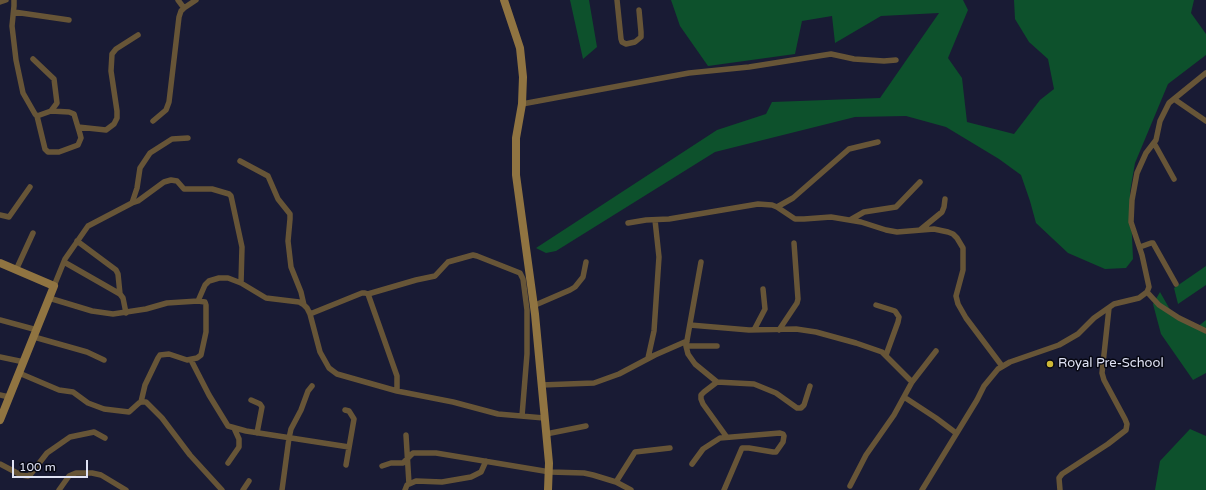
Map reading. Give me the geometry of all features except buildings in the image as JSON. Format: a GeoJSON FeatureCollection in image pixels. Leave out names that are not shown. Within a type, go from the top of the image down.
{"type":"FeatureCollection","features":[{"type":"Feature","properties":{"kind":"main road"},"geometry":{"type":"LineString","coordinates":[[504,0],[520,48],[523,77],[522,104],[516,138],[516,175],[533,306],[550,472],[548,490]]}},
{"type":"Feature","properties":{"kind":"main road"},"geometry":{"type":"LineString","coordinates":[[0,264],[54,286],[0,420]]}},
{"type":"Feature","properties":{"kind":"street"},"geometry":{"type":"LineString","coordinates":[[0,2],[6,0]]}},
{"type":"Feature","properties":{"kind":"street"},"geometry":{"type":"LineString","coordinates":[[14,0],[12,26],[15,54],[23,93],[37,116],[46,149],[50,153],[59,152],[78,145],[81,138],[76,118],[71,112],[51,111],[37,116]]}},
{"type":"Feature","properties":{"kind":"street"},"geometry":{"type":"LineString","coordinates":[[178,0],[184,8]]}},
{"type":"Feature","properties":{"kind":"street"},"geometry":{"type":"LineString","coordinates":[[152,121],[168,107],[179,17],[184,8],[196,0]]}},
{"type":"Feature","properties":{"kind":"street"},"geometry":{"type":"LineString","coordinates":[[617,0],[621,39],[622,42],[626,44],[635,42],[641,37],[642,32],[639,10]]}},
{"type":"Feature","properties":{"kind":"street"},"geometry":{"type":"LineString","coordinates":[[14,12],[69,20]]}},
{"type":"Feature","properties":{"kind":"street"},"geometry":{"type":"LineString","coordinates":[[78,127],[106,130],[114,124],[117,118],[117,111],[111,71],[112,54],[116,49],[138,35]]}},
{"type":"Feature","properties":{"kind":"street"},"geometry":{"type":"LineString","coordinates":[[522,104],[689,73],[749,67],[831,54],[854,59],[884,61],[896,60]]}},
{"type":"Feature","properties":{"kind":"street"},"geometry":{"type":"LineString","coordinates":[[33,58],[54,79],[57,104],[51,111]]}},
{"type":"Feature","properties":{"kind":"street"},"geometry":{"type":"LineString","coordinates":[[922,490],[984,386],[991,376],[1002,366],[1059,345],[1078,334],[1094,318],[1109,308],[1120,302],[1139,298],[1147,292],[1149,287],[1140,247],[1131,222],[1132,200],[1137,173],[1146,153],[1156,140],[1164,111],[1174,99],[1206,72]]}},
{"type":"Feature","properties":{"kind":"street"},"geometry":{"type":"LineString","coordinates":[[1174,99],[1206,121]]}},
{"type":"Feature","properties":{"kind":"street"},"geometry":{"type":"LineString","coordinates":[[132,203],[140,168],[150,153],[172,139],[188,138]]}},
{"type":"Feature","properties":{"kind":"street"},"geometry":{"type":"LineString","coordinates":[[777,207],[793,198],[849,149],[878,142]]}},
{"type":"Feature","properties":{"kind":"street"},"geometry":{"type":"LineString","coordinates":[[1154,143],[1174,179]]}},
{"type":"Feature","properties":{"kind":"street"},"geometry":{"type":"LineString","coordinates":[[240,161],[268,176],[278,199],[290,214],[288,241],[291,267],[301,292],[304,305]]}},
{"type":"Feature","properties":{"kind":"street"},"geometry":{"type":"LineString","coordinates":[[54,286],[64,262],[88,226],[138,201],[168,180],[177,181],[184,189],[212,189],[229,194],[232,199],[242,247],[241,283]]}},
{"type":"Feature","properties":{"kind":"street"},"geometry":{"type":"LineString","coordinates":[[850,220],[864,212],[896,206],[920,182]]}},
{"type":"Feature","properties":{"kind":"street"},"geometry":{"type":"LineString","coordinates":[[0,215],[9,217],[30,187]]}},
{"type":"Feature","properties":{"kind":"street"},"geometry":{"type":"LineString","coordinates":[[919,230],[942,212],[945,199]]}},
{"type":"Feature","properties":{"kind":"street"},"geometry":{"type":"LineString","coordinates":[[628,223],[669,220],[758,204],[777,207],[795,219],[831,217],[850,220],[897,232],[934,229],[948,232],[953,234],[960,242],[964,255],[956,296],[958,304],[966,318],[1002,366]]}},
{"type":"Feature","properties":{"kind":"street"},"geometry":{"type":"LineString","coordinates":[[648,358],[654,331],[659,257],[655,220]]}},
{"type":"Feature","properties":{"kind":"street"},"geometry":{"type":"LineString","coordinates":[[16,270],[33,233]]}},
{"type":"Feature","properties":{"kind":"street"},"geometry":{"type":"LineString","coordinates":[[77,241],[116,270],[118,274],[120,294],[123,298],[126,312]]}},
{"type":"Feature","properties":{"kind":"street"},"geometry":{"type":"LineString","coordinates":[[779,330],[797,303],[798,298],[794,242]]}},
{"type":"Feature","properties":{"kind":"street"},"geometry":{"type":"LineString","coordinates":[[1140,247],[1153,243],[1176,284]]}},
{"type":"Feature","properties":{"kind":"street"},"geometry":{"type":"LineString","coordinates":[[310,314],[365,292],[368,294],[435,276],[448,262],[472,255],[520,273],[523,279],[527,310],[527,354],[522,416]]}},
{"type":"Feature","properties":{"kind":"street"},"geometry":{"type":"LineString","coordinates":[[64,262],[120,294]]}},
{"type":"Feature","properties":{"kind":"street"},"geometry":{"type":"LineString","coordinates":[[533,306],[575,287],[583,277],[586,262]]}},
{"type":"Feature","properties":{"kind":"street"},"geometry":{"type":"LineString","coordinates":[[700,262],[686,344],[688,354],[695,364],[717,382],[754,384],[776,393],[797,408],[801,408],[804,405],[810,386]]}},
{"type":"Feature","properties":{"kind":"street"},"geometry":{"type":"LineString","coordinates":[[198,301],[205,285],[209,281],[223,277],[241,283],[266,298],[299,302],[307,308],[310,314],[318,348],[329,368],[337,374],[397,391],[453,402],[498,414],[544,418]]}},
{"type":"Feature","properties":{"kind":"street"},"geometry":{"type":"LineString","coordinates":[[754,330],[765,309],[763,289]]}},
{"type":"Feature","properties":{"kind":"street"},"geometry":{"type":"LineString","coordinates":[[1147,292],[1164,308],[1179,318],[1206,331]]}},
{"type":"Feature","properties":{"kind":"street"},"geometry":{"type":"LineString","coordinates":[[368,294],[397,376],[397,391]]}},
{"type":"Feature","properties":{"kind":"street"},"geometry":{"type":"LineString","coordinates":[[19,374],[59,390],[73,392],[88,403],[104,409],[129,412],[141,402],[145,385],[160,355],[169,354],[191,360],[201,355],[206,332],[206,305],[204,302],[166,303],[146,309],[114,314],[92,311],[49,298]]}},
{"type":"Feature","properties":{"kind":"street"},"geometry":{"type":"LineString","coordinates":[[876,305],[895,311],[899,317],[888,357]]}},
{"type":"Feature","properties":{"kind":"street"},"geometry":{"type":"LineString","coordinates":[[1060,490],[1059,478],[1062,474],[1108,444],[1126,430],[1127,424],[1125,419],[1104,380],[1102,373],[1109,308]]}},
{"type":"Feature","properties":{"kind":"street"},"geometry":{"type":"LineString","coordinates":[[0,320],[87,352],[104,360]]}},
{"type":"Feature","properties":{"kind":"street"},"geometry":{"type":"LineString","coordinates":[[690,325],[754,330],[802,330],[816,332],[876,350],[888,357],[912,382]]}},
{"type":"Feature","properties":{"kind":"street"},"geometry":{"type":"LineString","coordinates":[[541,385],[594,383],[619,374],[648,358],[686,344],[717,346]]}},
{"type":"Feature","properties":{"kind":"street"},"geometry":{"type":"LineString","coordinates":[[850,486],[866,455],[904,397],[912,382],[936,351]]}},
{"type":"Feature","properties":{"kind":"street"},"geometry":{"type":"LineString","coordinates":[[0,357],[24,362]]}},
{"type":"Feature","properties":{"kind":"street"},"geometry":{"type":"LineString","coordinates":[[191,360],[226,425],[257,433],[349,447]]}},
{"type":"Feature","properties":{"kind":"street"},"geometry":{"type":"LineString","coordinates":[[717,382],[704,392],[701,399],[726,436]]}},
{"type":"Feature","properties":{"kind":"street"},"geometry":{"type":"LineString","coordinates":[[282,490],[291,429],[308,391],[312,386]]}},
{"type":"Feature","properties":{"kind":"street"},"geometry":{"type":"LineString","coordinates":[[0,395],[10,397]]}},
{"type":"Feature","properties":{"kind":"street"},"geometry":{"type":"LineString","coordinates":[[904,397],[956,433]]}},
{"type":"Feature","properties":{"kind":"street"},"geometry":{"type":"LineString","coordinates":[[251,400],[260,404],[262,407],[257,433]]}},
{"type":"Feature","properties":{"kind":"street"},"geometry":{"type":"LineString","coordinates":[[141,402],[146,402],[160,416],[190,455],[222,490]]}},
{"type":"Feature","properties":{"kind":"street"},"geometry":{"type":"LineString","coordinates":[[345,410],[349,411],[354,419],[346,465]]}},
{"type":"Feature","properties":{"kind":"street"},"geometry":{"type":"LineString","coordinates":[[546,434],[586,426]]}},
{"type":"Feature","properties":{"kind":"street"},"geometry":{"type":"LineString","coordinates":[[228,463],[239,447],[239,440],[234,428]]}},
{"type":"Feature","properties":{"kind":"street"},"geometry":{"type":"LineString","coordinates":[[0,464],[21,475],[28,476],[47,453],[70,437],[94,432],[105,438]]}},
{"type":"Feature","properties":{"kind":"street"},"geometry":{"type":"LineString","coordinates":[[692,464],[703,449],[716,439],[726,436],[780,433],[784,436],[783,442],[776,452],[742,448],[724,490]]}},
{"type":"Feature","properties":{"kind":"street"},"geometry":{"type":"LineString","coordinates":[[406,435],[409,484]]}},
{"type":"Feature","properties":{"kind":"street"},"geometry":{"type":"LineString","coordinates":[[616,482],[635,452],[670,448]]}},
{"type":"Feature","properties":{"kind":"street"},"geometry":{"type":"LineString","coordinates":[[382,466],[403,462],[408,459],[410,454],[413,453],[436,453],[550,472],[584,473],[616,482],[631,490]]}},
{"type":"Feature","properties":{"kind":"street"},"geometry":{"type":"LineString","coordinates":[[405,490],[406,486],[409,484],[419,481],[442,482],[471,477],[481,472],[486,461]]}},
{"type":"Feature","properties":{"kind":"street"},"geometry":{"type":"LineString","coordinates":[[59,490],[69,476],[76,473],[92,472],[101,475],[126,490]]}},
{"type":"Feature","properties":{"kind":"street"},"geometry":{"type":"LineString","coordinates":[[243,490],[249,481]]}},
{"type":"Feature","properties":{"kind":"green space"},"geometry":{"type":"Polygon","coordinates":[[[570,0],[589,0],[597,47],[583,59],[570,0]]]}},
{"type":"Feature","properties":{"kind":"green space"},"geometry":{"type":"Polygon","coordinates":[[[671,0],[963,0],[968,10],[948,58],[962,78],[967,122],[1014,134],[1040,100],[1054,89],[1048,59],[1029,42],[1015,19],[1014,0],[1194,0],[1191,13],[1206,34],[1206,55],[1168,84],[1135,163],[1130,192],[1133,259],[1126,268],[1105,269],[1068,253],[1036,223],[1021,175],[999,159],[946,127],[906,116],[855,117],[715,152],[556,251],[546,253],[536,248],[717,130],[766,114],[772,102],[880,98],[939,13],[881,16],[835,43],[832,16],[802,21],[795,54],[708,66],[680,26],[671,0]]]}},
{"type":"Feature","properties":{"kind":"green space"},"geometry":{"type":"Polygon","coordinates":[[[1206,266],[1206,285],[1178,304],[1174,288],[1206,266]]]}},
{"type":"Feature","properties":{"kind":"green space"},"geometry":{"type":"Polygon","coordinates":[[[1160,292],[1172,313],[1196,328],[1206,320],[1206,373],[1193,380],[1161,334],[1153,304],[1160,292]]]}},
{"type":"Feature","properties":{"kind":"green space"},"geometry":{"type":"Polygon","coordinates":[[[1190,429],[1206,436],[1206,490],[1155,490],[1160,461],[1190,429]]]}},
{"type":"Feature","properties":{"kind":"place","name":"Royal Pre-School"},"geometry":{"type":"Point","coordinates":[1050,364]}}]}
